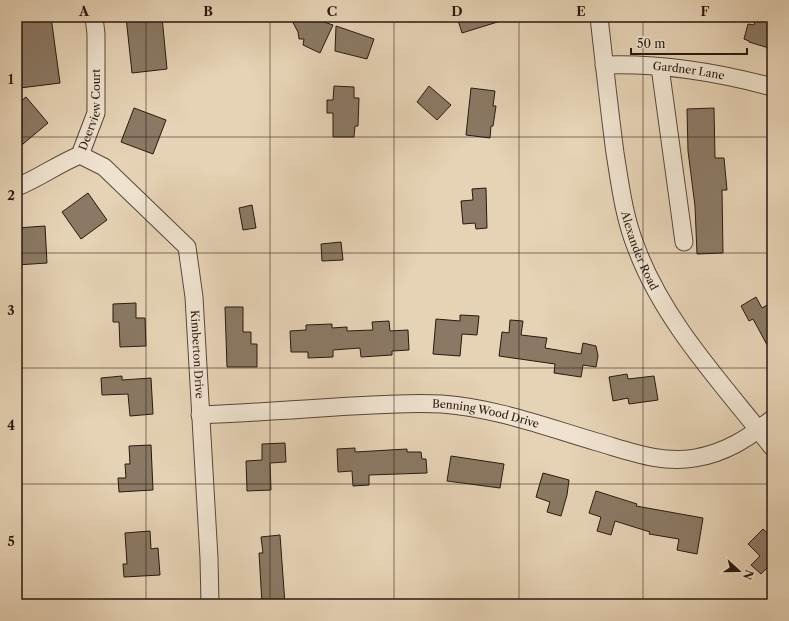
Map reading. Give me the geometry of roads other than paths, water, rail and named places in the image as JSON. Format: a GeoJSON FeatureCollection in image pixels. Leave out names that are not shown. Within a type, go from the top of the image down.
{"type":"FeatureCollection","features":[{"type":"Feature","properties":{"kind":"street","name":"Deerview Court"},"geometry":{"type":"LineString","coordinates":[[17,187],[39,178],[80,155],[96,113],[96,34],[94,17]]}},
{"type":"Feature","properties":{"kind":"street","name":"Alexander Road"},"geometry":{"type":"LineString","coordinates":[[599,17],[618,175],[626,214],[636,247],[650,279],[681,331],[772,447]]}},
{"type":"Feature","properties":{"kind":"street","name":"Gardner Lane"},"geometry":{"type":"LineString","coordinates":[[604,65],[628,64],[696,70],[772,87]]}},
{"type":"Feature","properties":{"kind":"street"},"geometry":{"type":"LineString","coordinates":[[660,67],[684,242]]}},
{"type":"Feature","properties":{"kind":"street","name":"Kimberton Drive"},"geometry":{"type":"LineString","coordinates":[[80,155],[104,167],[187,247],[194,297],[209,558],[210,604]]}},
{"type":"Feature","properties":{"kind":"street","name":"Benning Wood Drive"},"geometry":{"type":"LineString","coordinates":[[200,415],[398,403],[442,404],[476,408],[518,418],[647,457],[671,460],[694,458],[719,452],[740,443],[772,419]]}}]}
